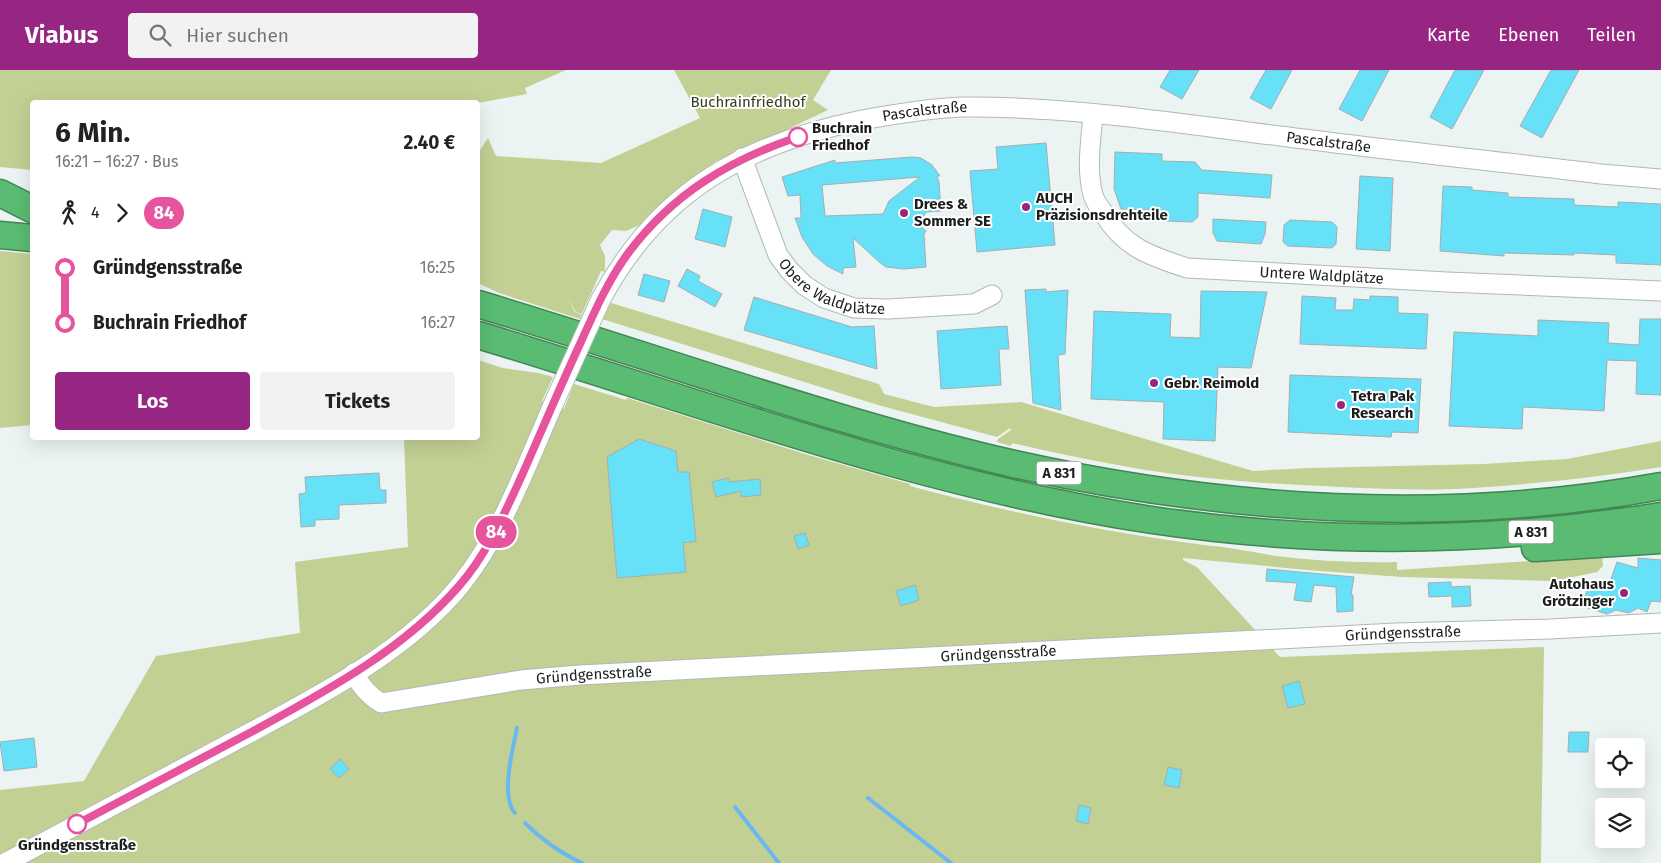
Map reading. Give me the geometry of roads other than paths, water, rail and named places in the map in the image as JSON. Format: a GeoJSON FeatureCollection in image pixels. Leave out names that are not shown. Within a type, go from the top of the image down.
{"type":"FeatureCollection","features":[{"type":"Feature","properties":{"kind":"highway"},"geometry":{"type":"LineString","coordinates":[[0,193],[30,208]]}},
{"type":"Feature","properties":{"kind":"highway"},"geometry":{"type":"LineString","coordinates":[[0,206],[30,209]]}},
{"type":"Feature","properties":{"kind":"highway"},"geometry":{"type":"LineString","coordinates":[[0,234],[30,238]]}},
{"type":"Feature","properties":{"kind":"highway","name":"A 831"},"geometry":{"type":"LineString","coordinates":[[480,305],[916,439],[1014,464],[1113,484],[1197,496],[1297,506],[1398,509],[1481,507],[1556,501],[1661,486]]}},
{"type":"Feature","properties":{"kind":"highway","name":"A 831"},"geometry":{"type":"LineString","coordinates":[[480,336],[866,456],[1008,492],[1116,514],[1225,530],[1332,537],[1401,538],[1518,534],[1661,516]]}},
{"type":"Feature","properties":{"kind":"highway"},"geometry":{"type":"LineString","coordinates":[[1401,538],[1456,552],[1661,540]]}},
{"type":"Feature","properties":{"kind":"street","name":"Pascalstraße"},"geometry":{"type":"LineString","coordinates":[[5,863],[287,713],[392,649],[433,614],[462,583],[498,528],[601,299],[615,273],[629,253],[651,226],[699,184],[742,158],[766,148],[844,124],[890,115],[961,107],[1023,108],[1136,118],[1601,174],[1661,179]]}},
{"type":"Feature","properties":{"kind":"street","name":"Untere Waldplätze"},"geometry":{"type":"LineString","coordinates":[[1093,114],[1090,166],[1093,196],[1110,224],[1125,241],[1158,259],[1187,268],[1661,291]]}},
{"type":"Feature","properties":{"kind":"street","name":"Obere Waldplätze"},"geometry":{"type":"LineString","coordinates":[[742,158],[778,255],[789,270],[804,285],[824,298],[854,308],[888,309],[974,304],[992,295]]}},
{"type":"Feature","properties":{"kind":"street","name":"Gründgensstraße"},"geometry":{"type":"LineString","coordinates":[[354,673],[360,685],[371,697],[381,703],[521,680],[580,675],[1396,633],[1550,629],[1661,623]]}},
{"type":"Feature","properties":{"kind":"waterway"},"geometry":{"type":"LineString","coordinates":[[515,813],[508,796],[508,784],[517,728]]}},
{"type":"Feature","properties":{"kind":"waterway"},"geometry":{"type":"LineString","coordinates":[[868,798],[951,863]]}},
{"type":"Feature","properties":{"kind":"waterway"},"geometry":{"type":"LineString","coordinates":[[735,807],[779,863]]}},
{"type":"Feature","properties":{"kind":"waterway"},"geometry":{"type":"LineString","coordinates":[[525,823],[552,846],[582,863]]}},
{"type":"Feature","properties":{"kind":"place","name":"Buchrain Friedhof"},"geometry":{"type":"Point","coordinates":[798,137]}},
{"type":"Feature","properties":{"kind":"place","name":"AUCH Präzisionsdrehteile"},"geometry":{"type":"Point","coordinates":[1026,207]}},
{"type":"Feature","properties":{"kind":"place","name":"Drees & Sommer SE"},"geometry":{"type":"Point","coordinates":[904,213]}},
{"type":"Feature","properties":{"kind":"place","name":"Gebr. Reimold"},"geometry":{"type":"Point","coordinates":[1154,383]}},
{"type":"Feature","properties":{"kind":"place","name":"Tetra Pak Research"},"geometry":{"type":"Point","coordinates":[1341,405]}},
{"type":"Feature","properties":{"kind":"place","name":"Autohaus Grötzinger"},"geometry":{"type":"Point","coordinates":[1624,593]}},
{"type":"Feature","properties":{"kind":"place","name":"Gründgensstraße"},"geometry":{"type":"Point","coordinates":[77,824]}},
{"type":"Feature","properties":{"kind":"park label","name":"Buchrainfriedhof"},"geometry":{"type":"Point","coordinates":[748,102]}}]}
